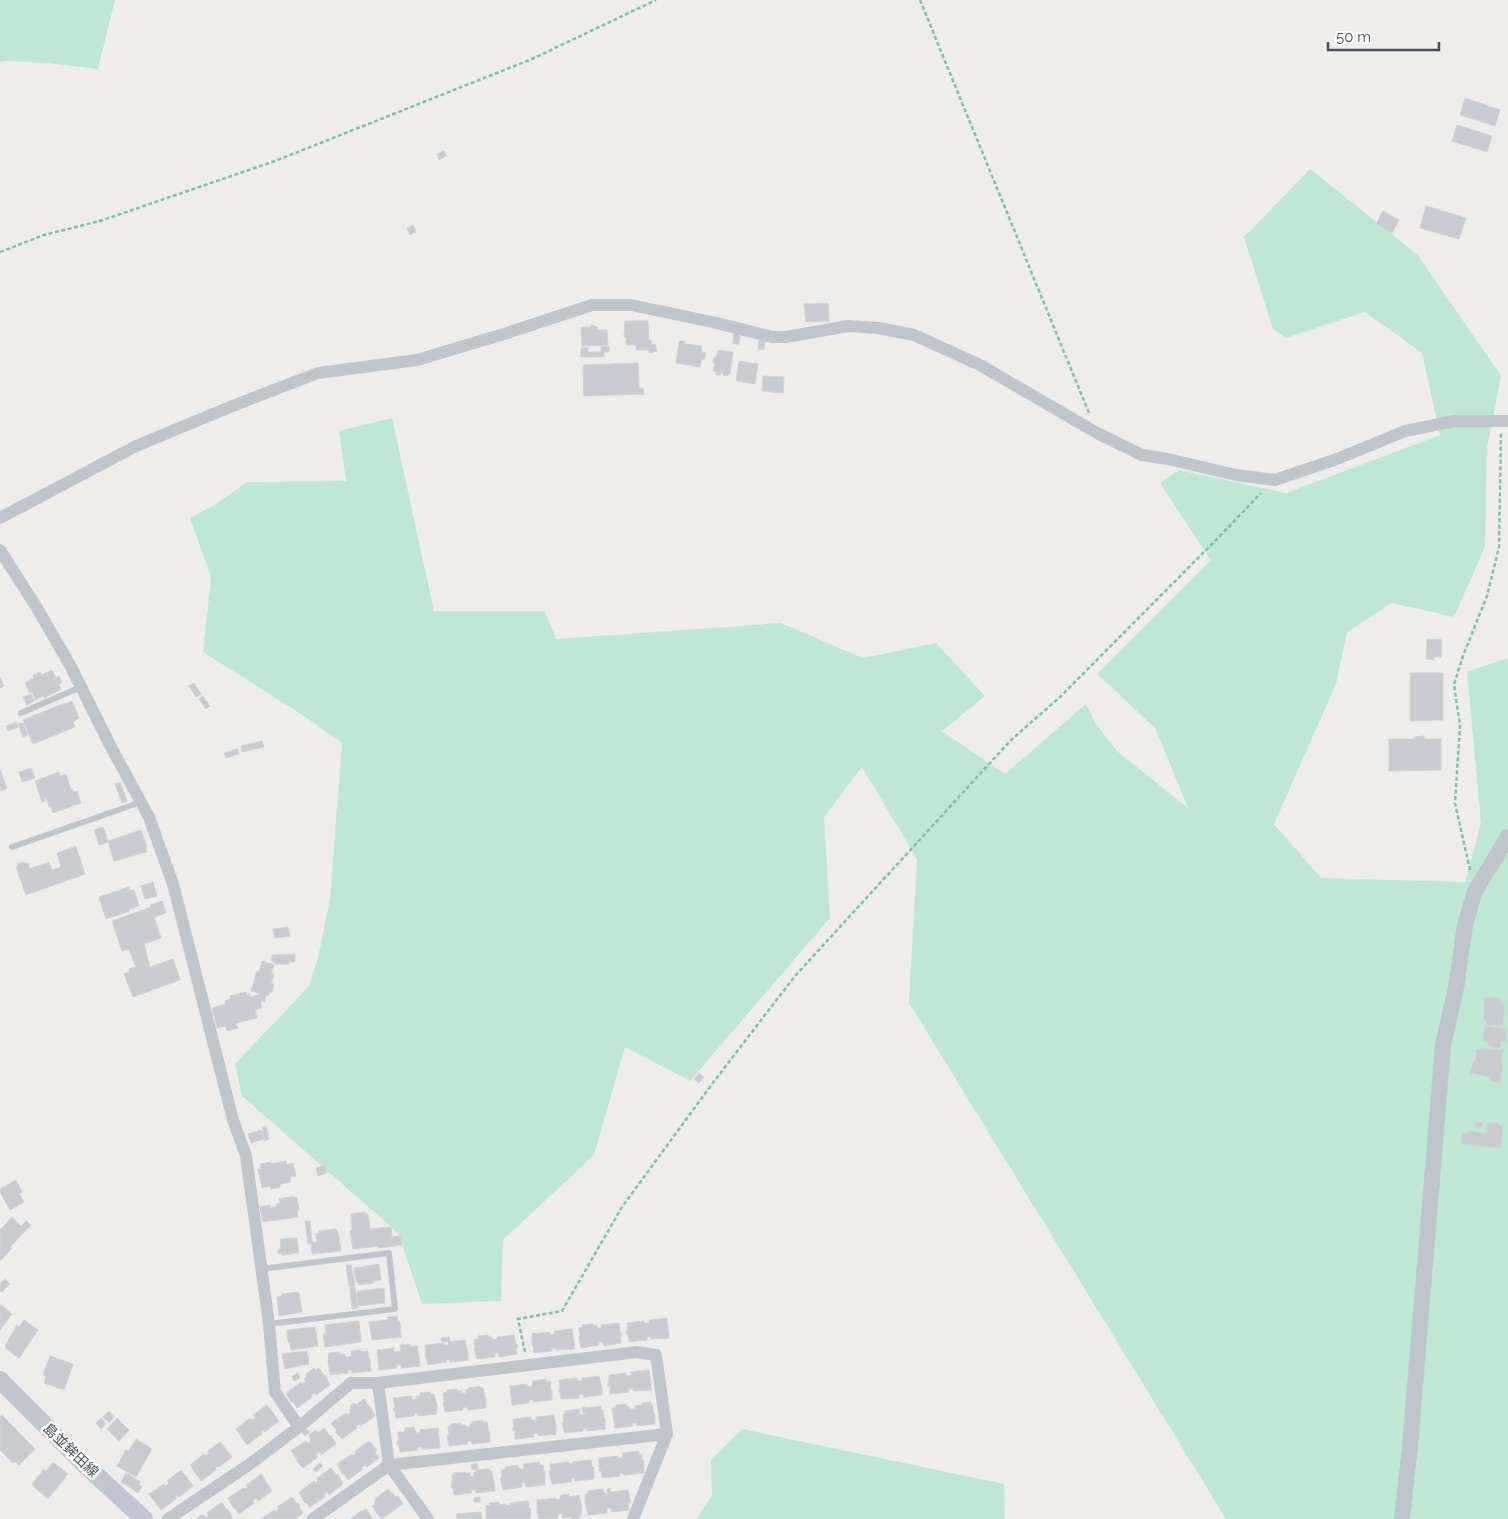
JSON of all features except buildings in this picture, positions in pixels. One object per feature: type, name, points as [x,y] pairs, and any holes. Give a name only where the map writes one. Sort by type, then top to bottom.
[{"type":"main road","name":"島並鉾田線","points":[[0,1380],[84,1464],[144,1519]]},
{"type":"street","points":[[0,518],[136,446],[318,373],[417,360],[592,305],[631,305],[717,323],[772,338],[786,338],[848,326],[879,328],[914,335],[980,364],[1097,433],[1142,455],[1236,475],[1275,480],[1337,459],[1405,431],[1455,421],[1505,421]]},
{"type":"street","points":[[0,550],[70,664],[149,817],[174,884],[233,1120],[246,1156],[269,1324],[275,1392],[298,1426]]},
{"type":"street","points":[[1402,1519],[1411,1437],[1444,1045],[1456,988],[1466,925],[1475,891],[1508,837]]},
{"type":"street","points":[[168,1519],[250,1464],[351,1383],[378,1382],[636,1352],[656,1355],[667,1434],[632,1519]]},
{"type":"street","points":[[378,1382],[389,1465],[428,1519]]},
{"type":"street","points":[[320,1517],[389,1465],[667,1434]]},
{"type":"lane","points":[[21,713],[81,687]]},
{"type":"lane","points":[[12,847],[141,802]]},
{"type":"lane","points":[[261,1269],[389,1254],[395,1309],[269,1324]]},
{"type":"path","points":[[0,252],[44,235],[100,221],[274,161],[532,60],[656,0]]},
{"type":"path","points":[[920,0],[1097,433]]},
{"type":"path","points":[[1475,891],[1455,803],[1460,726],[1454,684],[1487,596],[1499,547],[1505,421]]},
{"type":"path","points":[[527,1364],[518,1319],[562,1311],[622,1207],[794,976],[1011,740],[1060,697],[1219,537],[1254,499],[1275,480]]},
{"type":"green space","points":[[0,0],[115,0],[98,69],[47,63],[0,62]]},
{"type":"green space","points":[[1310,169],[1418,255],[1501,376],[1487,448],[1485,547],[1454,617],[1392,603],[1347,632],[1336,684],[1274,824],[1321,878],[1465,882],[1481,823],[1467,672],[1508,658],[1508,1519],[1226,1519],[909,1003],[917,859],[862,767],[824,817],[830,918],[690,1081],[625,1047],[594,1155],[503,1240],[501,1301],[422,1304],[398,1233],[242,1096],[235,1064],[309,986],[318,958],[330,899],[342,743],[304,716],[203,652],[211,577],[190,518],[216,504],[247,482],[346,481],[339,431],[392,418],[434,611],[545,611],[556,639],[781,623],[863,658],[936,643],[985,696],[942,731],[1005,774],[1086,704],[1096,724],[1117,751],[1188,808],[1155,728],[1097,674],[1211,560],[1160,483],[1179,470],[1286,493],[1440,435],[1422,353],[1365,312],[1286,338],[1273,329],[1244,237]]},
{"type":"green space","points":[[742,1429],[1004,1484],[1005,1519],[696,1519],[712,1495],[711,1460]]}]
